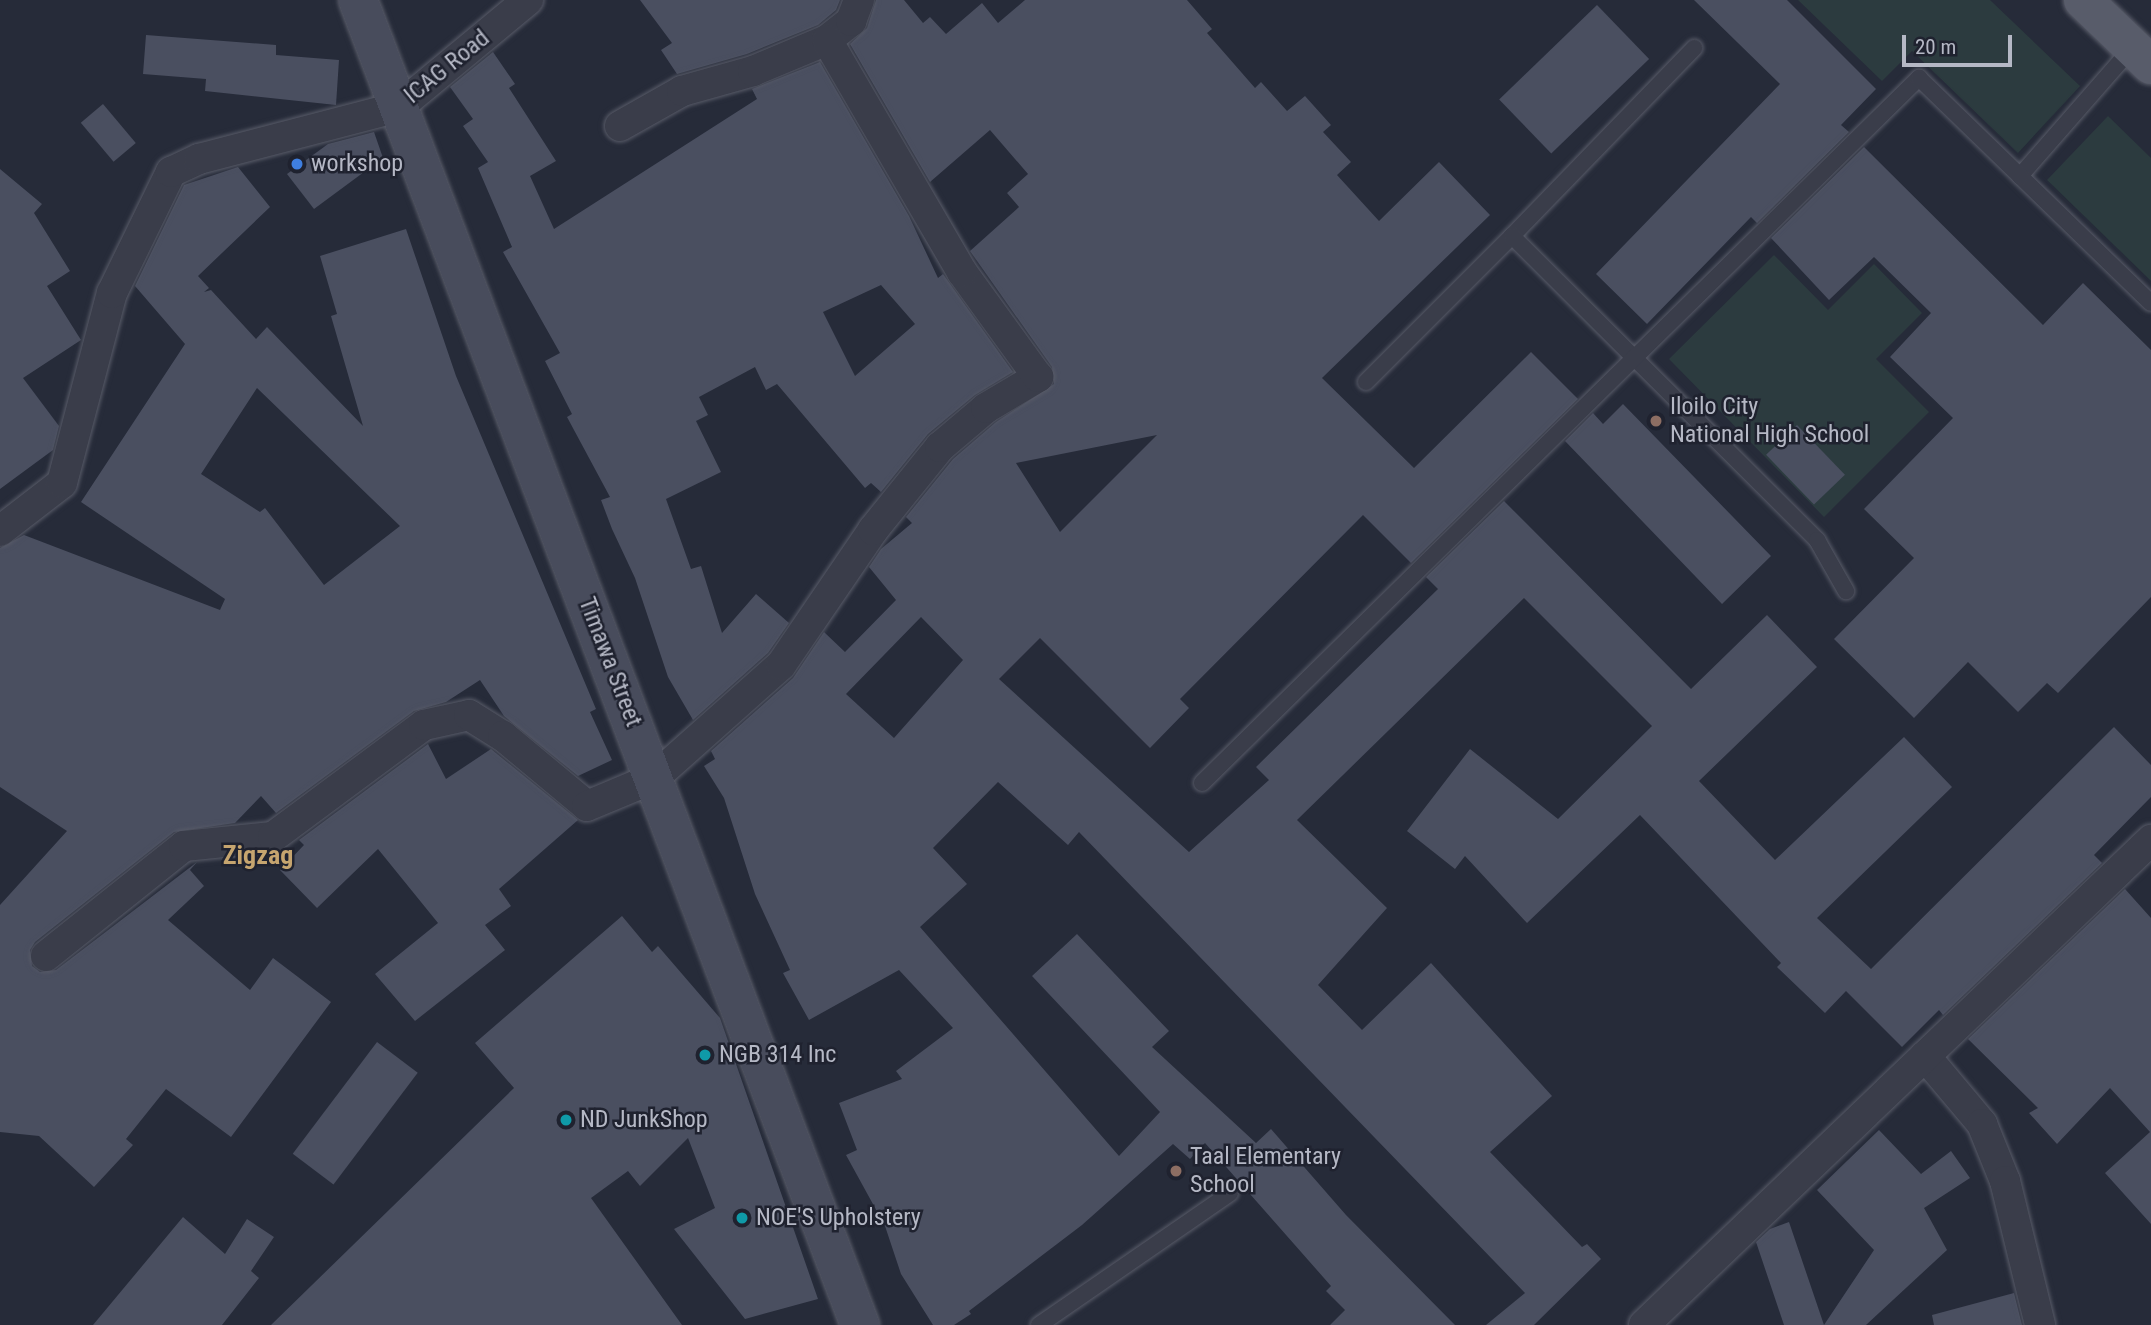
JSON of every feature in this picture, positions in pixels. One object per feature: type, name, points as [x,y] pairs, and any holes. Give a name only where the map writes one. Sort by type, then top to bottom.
[{"type":"main road","points":[[2082,0],[2141,56]]},
{"type":"street","name":"Timawa Street","points":[[358,0],[860,1325]]},
{"type":"street","name":"ICAG Road","points":[[399,107],[528,0]]},
{"type":"street","points":[[620,126],[682,91],[753,71],[827,40],[851,21],[859,0]]},
{"type":"street","points":[[46,956],[184,846],[273,837],[424,725],[469,715],[503,736],[587,806],[654,778],[781,665],[873,530],[940,447],[986,408],[1038,377],[962,272],[827,40]]},
{"type":"street","points":[[0,531],[62,483],[112,293],[170,172],[199,159],[399,107]]},
{"type":"street","points":[[1644,1325],[2151,841]]},
{"type":"street","points":[[1925,1056],[1982,1124],[2005,1181],[2040,1325]]},
{"type":"lane","points":[[1366,382],[1695,48]]},
{"type":"lane","points":[[2020,176],[2141,56]]},
{"type":"lane","points":[[1202,783],[1919,78],[2151,303]]},
{"type":"lane","points":[[1512,236],[1817,540],[1846,591]]},
{"type":"lane","points":[[1039,1325],[1230,1193]]},
{"type":"shaded area","points":[[1798,0],[1990,0],[2080,86],[2018,153],[1912,51],[1882,81]]},
{"type":"shaded area","points":[[2108,116],[2151,158],[2151,281],[2047,180]]},
{"type":"shaded area","points":[[1774,255],[1828,310],[1874,264],[1922,313],[1876,359],[1929,412],[1824,517],[1669,359]]},
{"type":"building","points":[[640,0],[840,0],[836,10],[818,25],[747,54],[677,74],[661,50],[672,43]]},
{"type":"building","points":[[876,0],[904,0],[923,23],[930,17],[946,34],[982,3],[998,23],[1025,0],[1187,0],[1212,29],[1207,33],[1255,88],[1261,82],[1287,111],[1305,96],[1331,125],[1323,132],[1351,162],[1337,175],[1379,221],[1439,162],[1490,215],[1322,378],[1414,468],[1531,352],[1578,399],[1411,563],[1363,515],[1180,699],[1189,708],[1150,748],[1040,638],[999,679],[1189,852],[1269,780],[1256,767],[1438,589],[1426,577],[1504,501],[1691,689],[1767,615],[1817,667],[1699,781],[1775,860],[1904,737],[1952,787],[1817,918],[1871,969],[2114,727],[2151,765],[2151,797],[2094,855],[2102,863],[1943,1015],[1939,1010],[1902,1047],[1846,991],[1825,1013],[1777,967],[1781,963],[1640,815],[1527,923],[1465,856],[1455,869],[1407,831],[1470,749],[1558,819],[1652,726],[1524,598],[1297,820],[1387,908],[1318,985],[1362,1030],[1431,963],[1552,1096],[1490,1152],[1582,1247],[1587,1244],[1601,1259],[1534,1325],[1486,1325],[1525,1293],[1079,832],[1068,845],[998,782],[933,848],[967,884],[920,927],[1119,1156],[1160,1112],[1032,976],[1077,934],[1169,1031],[1152,1047],[1256,1143],[1271,1129],[1346,1215],[1455,1325],[1330,1325],[1345,1310],[1326,1291],[1331,1286],[1205,1143],[1190,1159],[1173,1144],[1082,1225],[969,1311],[971,1314],[954,1325],[933,1325],[901,1274],[885,1226],[846,1155],[857,1150],[839,1103],[902,1079],[896,1071],[953,1028],[899,970],[809,1020],[783,973],[790,970],[755,894],[724,798],[704,766],[715,759],[711,751],[793,678],[824,632],[845,652],[896,600],[869,567],[881,549],[912,523],[906,517],[953,459],[996,422],[1054,384],[1052,367],[970,251],[1019,207],[1007,193],[1028,174],[990,130],[930,182],[850,44],[867,28]],"holes":[[[1157,435],[1060,532],[1016,463]],[[921,617],[963,660],[894,738],[846,694]]]},
{"type":"building","points":[[1694,0],[1787,0],[1876,89],[1841,125],[1849,132],[1757,223],[1751,217],[1647,324],[1596,274],[1780,84]]},
{"type":"building","points":[[1597,5],[1649,59],[1551,153],[1499,99]]},
{"type":"building","points":[[146,35],[276,45],[276,55],[339,60],[336,105],[205,91],[206,79],[143,74]]},
{"type":"building","points":[[493,52],[515,84],[509,88],[556,161],[530,176],[554,229],[757,99],[752,89],[820,62],[909,216],[938,278],[943,274],[1013,372],[975,395],[928,434],[881,492],[871,483],[865,488],[777,384],[766,390],[755,367],[699,397],[708,415],[696,421],[721,472],[666,499],[691,569],[701,566],[722,633],[756,594],[789,623],[768,653],[693,720],[668,677],[635,578],[601,500],[610,497],[567,417],[572,414],[545,361],[560,353],[503,252],[512,247],[478,168],[488,162],[463,126],[473,119],[450,87]],"holes":[[[881,285],[915,324],[855,376],[823,312]]]},
{"type":"building","points":[[103,104],[136,143],[114,162],[81,123]]},
{"type":"building","points":[[374,132],[383,158],[314,209],[287,174],[328,144]]},
{"type":"building","points":[[1864,147],[2043,325],[2083,283],[2151,350],[2151,597],[2058,693],[2047,683],[2018,712],[1968,662],[1914,718],[1834,639],[1914,558],[1864,509],[1953,418],[1890,357],[1931,313],[1874,257],[1829,300],[1771,238]]},
{"type":"building","points":[[238,167],[270,207],[198,276],[209,288],[204,292],[211,290],[256,339],[267,327],[363,426],[331,316],[337,314],[320,256],[406,229],[456,376],[596,709],[590,712],[612,760],[578,776],[504,716],[480,680],[446,702],[414,711],[276,813],[261,796],[235,823],[174,832],[35,942],[30,950],[32,966],[40,972],[56,970],[197,862],[190,870],[204,886],[168,920],[250,990],[273,958],[331,1002],[231,1137],[166,1089],[126,1139],[133,1145],[94,1187],[39,1136],[0,1132],[0,905],[67,831],[0,787],[0,548],[24,535],[220,610],[225,599],[81,502],[185,344],[135,286],[184,185]],"holes":[[[257,388],[400,526],[324,585],[265,508],[260,512],[201,474]]]},
{"type":"building","points":[[0,169],[42,204],[34,213],[70,271],[47,286],[81,340],[23,378],[59,426],[53,450],[0,489]]},
{"type":"building","points":[[1623,404],[1771,556],[1722,604],[1565,441],[1593,413],[1603,424]]},
{"type":"building","points":[[1797,425],[1845,475],[1814,505],[1766,455]]},
{"type":"building","points":[[428,744],[446,779],[491,749],[578,820],[499,889],[511,906],[485,925],[505,950],[415,1021],[375,974],[438,923],[378,849],[317,908],[280,870],[304,845],[299,840]]},
{"type":"building","points":[[2125,889],[2151,918],[2151,1224],[2105,1173],[2150,1132],[2110,1088],[2057,1144],[2029,1113],[2038,1108],[1968,1039]]},
{"type":"building","points":[[622,916],[652,952],[658,946],[720,1018],[818,1299],[745,1319],[674,1229],[715,1208],[688,1138],[640,1186],[628,1171],[591,1198],[682,1325],[271,1325],[514,1088],[475,1043]]},
{"type":"building","points":[[377,1042],[418,1073],[333,1185],[293,1154]]},
{"type":"building","points":[[1879,1130],[1921,1174],[1951,1151],[1970,1178],[1924,1208],[1947,1250],[1866,1325],[1824,1325],[1874,1250],[1817,1190]]},
{"type":"building","points":[[183,1217],[225,1254],[247,1219],[274,1237],[251,1271],[259,1278],[222,1325],[93,1325]]},
{"type":"building","points":[[1789,1222],[1824,1325],[1784,1325],[1756,1242],[1770,1229]]},
{"type":"building","points":[[2014,1293],[2022,1325],[1934,1325],[1932,1315]]},
{"type":"place","name":"workshop","points":[[297,164]]},
{"type":"place","name":"Iloilo City National High School","points":[[1656,421]]},
{"type":"place","name":"NGB 314 Inc","points":[[705,1055]]},
{"type":"place","name":"ND JunkShop","points":[[566,1120]]},
{"type":"place","name":"Taal Elementary School","points":[[1176,1171]]},
{"type":"place","name":"NOE'S Upholstery","points":[[742,1218]]},
{"type":"district","name":"Zigzag","points":[[258,856]]}]
